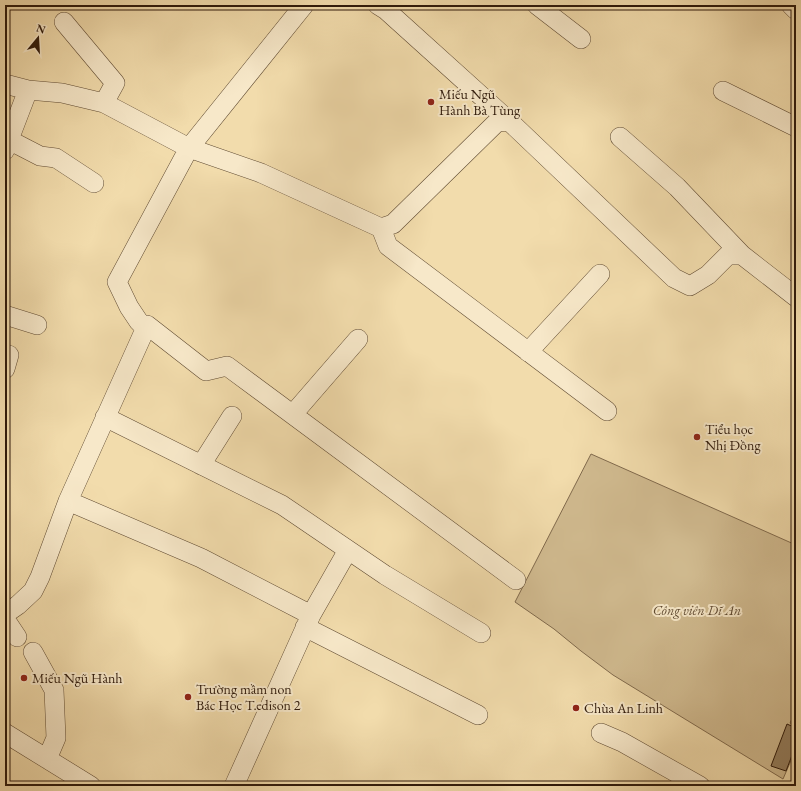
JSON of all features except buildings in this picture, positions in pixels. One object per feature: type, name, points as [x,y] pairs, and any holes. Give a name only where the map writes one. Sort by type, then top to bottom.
[{"type":"street","points":[[139,322],[129,307],[117,282],[189,148],[304,5]]},
{"type":"street","points":[[378,5],[386,10],[509,121],[674,278],[690,286],[708,275],[728,255],[742,255]]},
{"type":"street","points":[[537,5],[581,39]]},
{"type":"street","points":[[791,5],[796,10]]},
{"type":"street","points":[[64,22],[115,83],[104,103]]},
{"type":"street","points":[[5,84],[28,90],[62,93],[104,103],[189,148],[261,173],[380,228],[388,246],[607,411]]},
{"type":"street","points":[[28,90],[7,145],[40,156],[56,158],[94,183]]},
{"type":"street","points":[[723,91],[796,127]]},
{"type":"street","points":[[380,228],[393,224],[497,122],[509,121]]},
{"type":"street","points":[[620,137],[677,187],[742,255],[796,297]]},
{"type":"street","points":[[528,352],[600,274]]},
{"type":"street","points":[[5,315],[37,325]]},
{"type":"street","points":[[5,614],[18,605],[33,591],[40,577],[68,501],[147,325],[206,371],[227,366],[516,580]]},
{"type":"street","points":[[293,414],[358,339]]},
{"type":"street","points":[[201,465],[232,416]]},
{"type":"street","points":[[105,417],[282,505],[385,575],[481,633]]},
{"type":"street","points":[[68,501],[201,558],[308,621],[478,715]]},
{"type":"street","points":[[234,786],[308,621],[348,550]]},
{"type":"street","points":[[5,619],[17,637]]},
{"type":"street","points":[[33,652],[54,690],[56,738],[47,759]]},
{"type":"street","points":[[5,733],[91,786]]},
{"type":"street","points":[[601,733],[622,742],[700,786]]},
{"type":"green space","name":"Công viên Dĩ An","points":[[591,454],[796,545],[796,710],[790,723],[796,726],[796,749],[783,779],[613,675],[554,629],[515,602]]},
{"type":"place","name":"Miếu Ngũ Hành Bà Tùng","points":[[431,102]]},
{"type":"place","name":"Tiểu học Nhị Đồng","points":[[697,437]]},
{"type":"place","name":"Miếu Ngũ Hành","points":[[24,678]]},
{"type":"place","name":"Trường mầm non Bác Học T.edison 2","points":[[188,697]]},
{"type":"place","name":"Chùa An Linh","points":[[576,708]]}]
